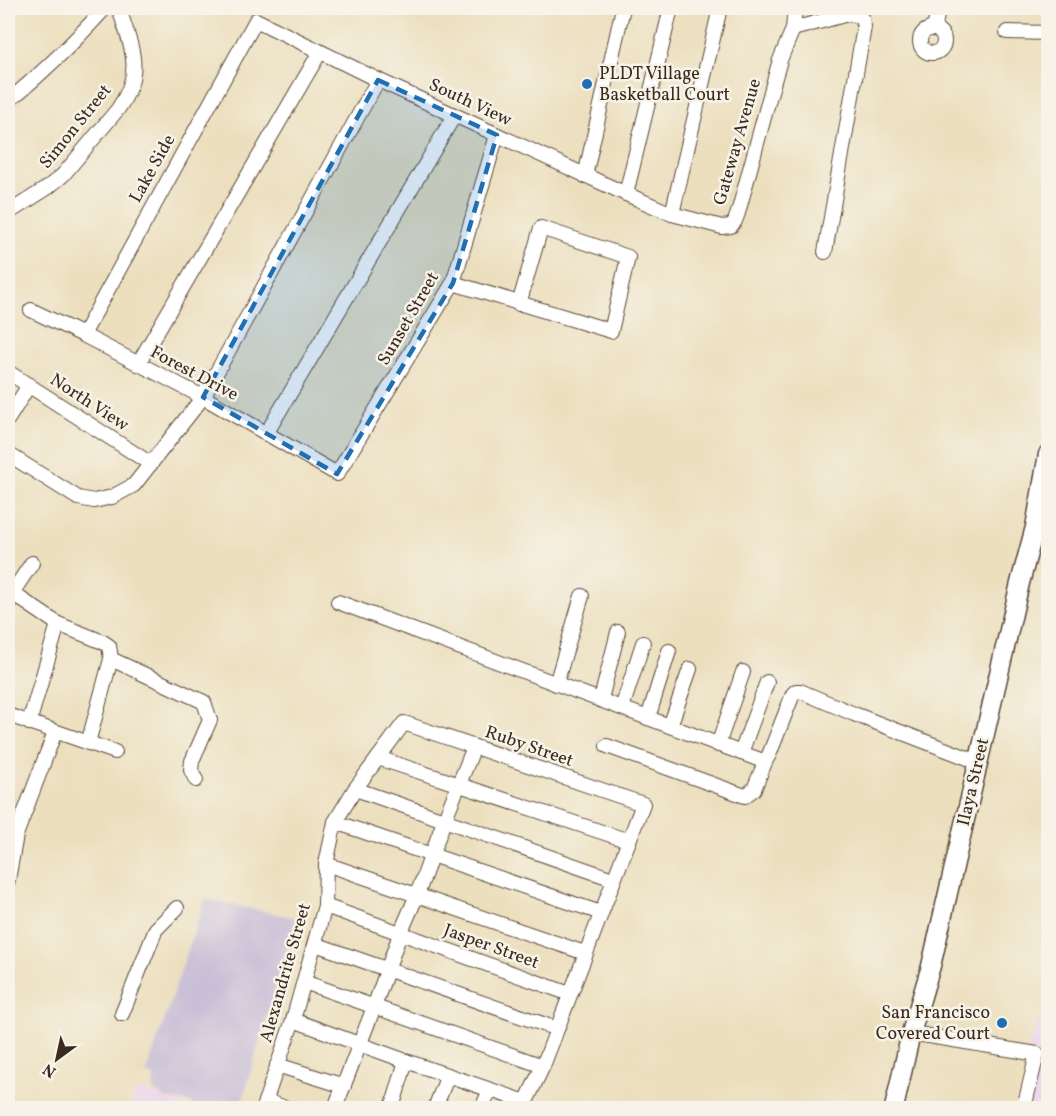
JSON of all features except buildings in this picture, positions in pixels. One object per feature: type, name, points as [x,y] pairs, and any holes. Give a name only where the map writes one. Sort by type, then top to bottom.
[{"type":"street","points":[[8,101],[47,68],[105,8]]},
{"type":"street","name":"Simon Street","points":[[8,213],[47,189],[63,175],[124,100],[135,67],[119,8]]},
{"type":"street","points":[[585,176],[623,8]]},
{"type":"street","points":[[626,194],[671,8]]},
{"type":"street","points":[[672,214],[720,8]]},
{"type":"street","name":"Gateway Avenue","points":[[672,214],[722,227],[730,226],[735,221],[771,88],[793,29],[795,8]]},
{"type":"street","points":[[934,28],[939,8]]},
{"type":"street","points":[[793,29],[848,14],[862,19],[864,27],[825,252]]},
{"type":"street","name":"South View","points":[[256,20],[454,116],[672,214]]},
{"type":"street","name":"Lake Side","points":[[83,335],[256,20]]},
{"type":"street","points":[[1008,32],[1048,33]]},
{"type":"street","points":[[138,364],[320,52]]},
{"type":"street","points":[[8,454],[78,498],[94,501],[112,497],[134,485],[202,398],[378,80]]},
{"type":"street","points":[[266,434],[454,116]]},
{"type":"street","name":"Sunset Street","points":[[337,474],[453,284],[497,135]]},
{"type":"street","points":[[453,284],[611,331],[628,257],[541,228],[519,303]]},
{"type":"street","name":"Forest Drive","points":[[31,310],[202,398],[337,474]]},
{"type":"street","name":"North View","points":[[8,372],[151,464]]},
{"type":"street","points":[[8,419],[29,385]]},
{"type":"street","name":"Ilaya Street","points":[[894,1108],[911,1034],[931,966],[1035,527],[1048,454]]},
{"type":"street","points":[[32,563],[10,597],[58,624],[109,646],[111,659],[88,743]]},
{"type":"street","points":[[556,684],[582,596]]},
{"type":"street","points":[[338,602],[601,699],[718,745],[763,761],[766,760]]},
{"type":"street","points":[[29,723],[58,624]]},
{"type":"street","points":[[601,699],[618,632]]},
{"type":"street","points":[[622,708],[643,643]]},
{"type":"street","points":[[648,718],[669,651]]},
{"type":"street","points":[[111,659],[204,702],[210,720],[192,761],[191,770],[196,780]]},
{"type":"street","points":[[670,726],[690,669]]},
{"type":"street","points":[[718,745],[743,672]]},
{"type":"street","points":[[741,753],[767,682]]},
{"type":"street","points":[[607,746],[745,796],[754,789],[793,694],[800,691],[978,762]]},
{"type":"street","points":[[8,715],[115,752]]},
{"type":"street","name":"Ruby Street","points":[[404,723],[643,804],[629,841]]},
{"type":"street","name":"Alexandrite Street","points":[[264,1105],[293,1020],[325,906],[326,864],[335,822],[355,789],[404,723]]},
{"type":"street","points":[[8,880],[16,835],[55,732]]},
{"type":"street","points":[[335,1108],[400,934],[433,856],[444,821],[474,747]]},
{"type":"street","points":[[293,1020],[490,1090],[525,1105],[543,1066],[629,841],[378,758]]},
{"type":"street","points":[[355,789],[613,879]]},
{"type":"street","points":[[335,822],[601,913]]},
{"type":"street","points":[[326,864],[585,953]]},
{"type":"street","name":"Jasper Street","points":[[325,906],[570,994]]},
{"type":"street","points":[[122,1014],[156,929],[177,908]]},
{"type":"street","points":[[315,944],[557,1029]]},
{"type":"street","points":[[304,982],[543,1066]]},
{"type":"street","points":[[911,1034],[1037,1054],[1024,1108]]},
{"type":"street","points":[[392,1108],[406,1061]]},
{"type":"street","points":[[278,1065],[344,1086]]},
{"type":"street","points":[[435,1108],[448,1075]]},
{"type":"street","points":[[482,1108],[490,1090]]},
{"type":"street","points":[[264,1105],[286,1108]]},
{"type":"highlighted area","points":[[378,80],[497,135],[453,283],[337,474],[203,397]]},
{"type":"shaded area","points":[[205,899],[296,918],[240,1108],[192,1108],[193,1104],[165,1098],[153,1091],[154,1077],[146,1074]]},
{"type":"shaded area","points":[[1041,1016],[1048,1019],[1048,1108],[1026,1108],[1040,1053],[1028,1049]]},
{"type":"shaded area","points":[[136,1089],[182,1104],[181,1108],[131,1108]]},
{"type":"place","name":"PLDT Village Basketball Court","points":[[587,84]]},
{"type":"place","name":"San Francisco Covered Court","points":[[1002,1023]]}]
